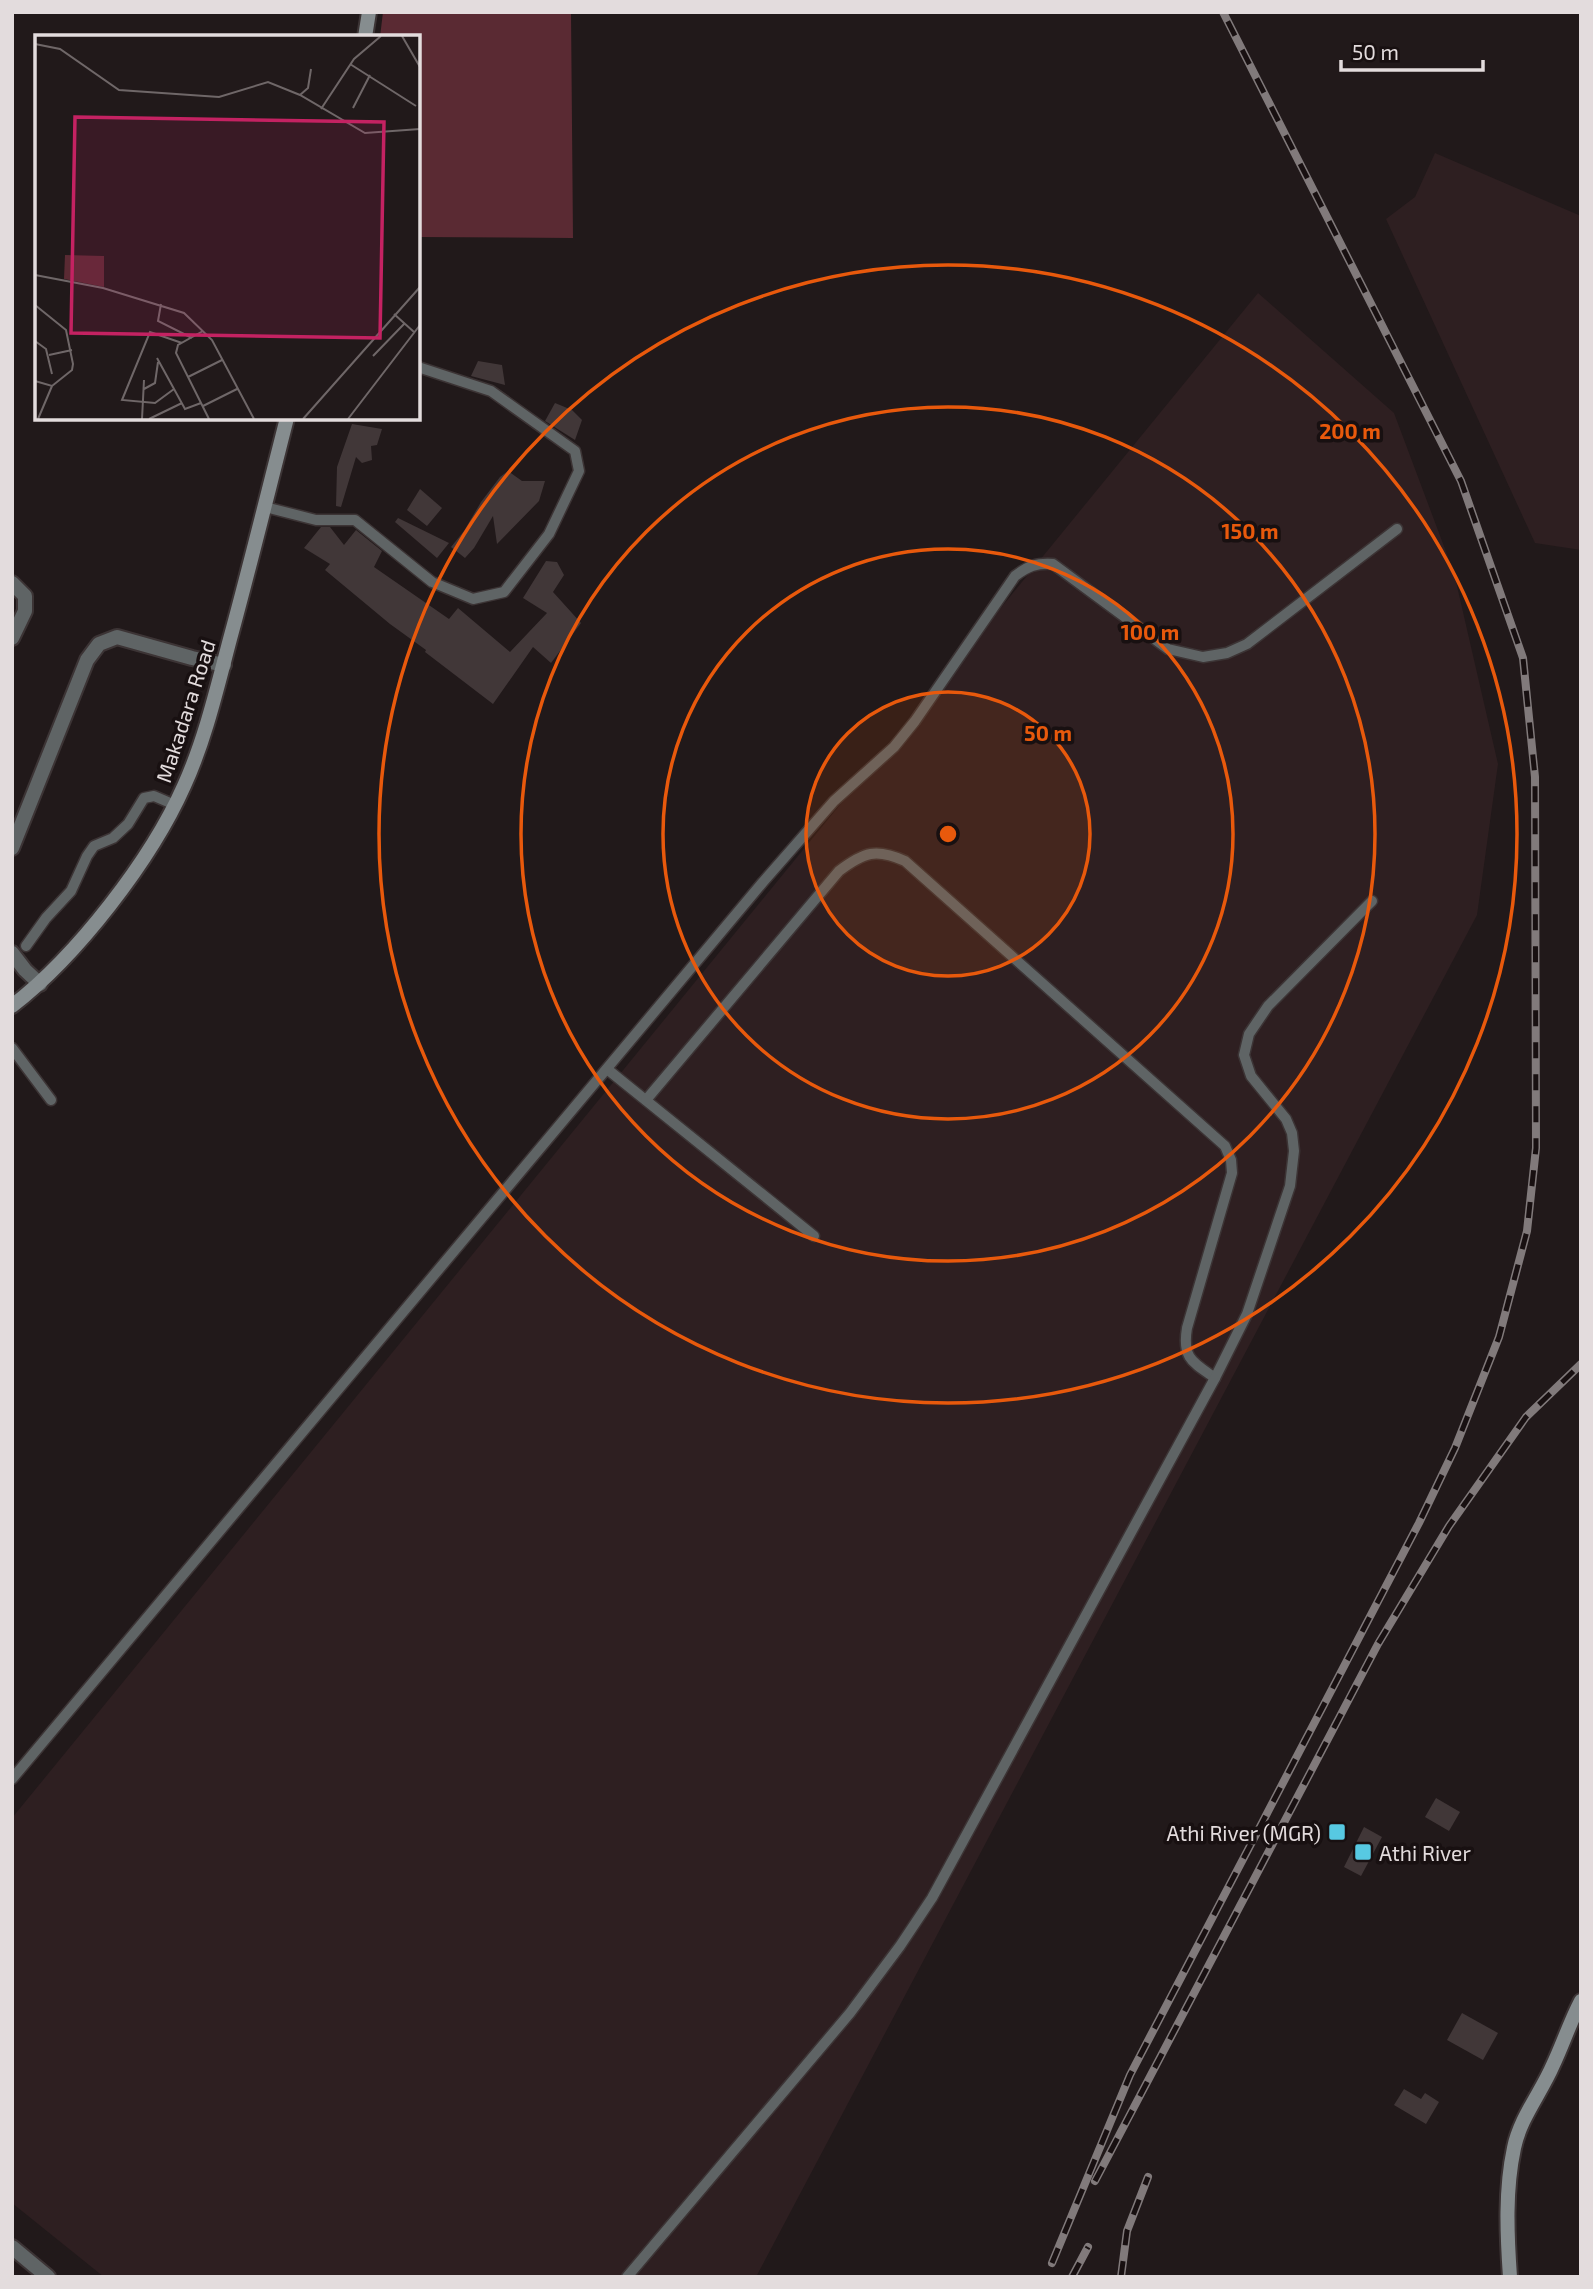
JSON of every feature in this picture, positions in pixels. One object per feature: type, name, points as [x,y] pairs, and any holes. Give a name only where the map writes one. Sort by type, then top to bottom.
[{"type":"main road","points":[[365,35],[369,12]]},
{"type":"main road","name":"Makadara Road","points":[[12,1006],[40,984],[100,917],[158,835],[175,805],[196,755],[224,664],[287,420]]},
{"type":"main road","points":[[1510,2277],[1508,2199],[1514,2146],[1581,2001]]},
{"type":"street","points":[[12,583],[24,596],[25,611],[12,638]]},
{"type":"street","points":[[12,848],[87,660],[99,644],[111,638],[125,638],[192,659],[224,664]]},
{"type":"street","points":[[12,953],[40,984]]},
{"type":"street","points":[[12,2247],[48,2277]]},
{"type":"lane","points":[[265,507],[316,520],[355,520],[432,582],[473,599],[504,592],[549,534],[568,498],[579,471],[575,451],[491,391],[420,368]]},
{"type":"lane","points":[[12,1779],[810,828],[894,747],[915,721],[1015,576],[1038,563],[1053,564],[1168,649],[1203,657],[1227,653],[1247,644],[1397,529]]},
{"type":"lane","points":[[26,946],[46,918],[71,891],[94,846],[113,838],[128,824],[144,798],[154,796],[175,805]]},
{"type":"lane","points":[[646,1100],[839,871],[857,858],[874,852],[890,854],[905,861],[1225,1146],[1231,1160],[1232,1173],[1184,1345],[1189,1359],[1215,1378]]},
{"type":"lane","points":[[627,2277],[850,2013],[932,1898],[1215,1378],[1247,1314],[1290,1186],[1294,1151],[1292,1133],[1286,1119],[1251,1076],[1244,1055],[1249,1034],[1268,1006],[1372,901]]},
{"type":"lane","points":[[12,1048],[51,1100]]},
{"type":"lane","points":[[607,1069],[814,1236]]},
{"type":"shaded area","points":[[383,12],[571,12],[573,238],[420,237],[420,35],[380,35]]},
{"type":"shaded area","points":[[1435,153],[1581,216],[1581,550],[1535,543],[1386,219],[1415,197]]},
{"type":"shaded area","points":[[1258,293],[1394,413],[1454,573],[1498,764],[1477,915],[756,2277],[104,2277],[12,2203],[12,1818]]},
{"type":"building","points":[[478,361],[502,365],[505,385],[471,376]]},
{"type":"building","points":[[555,403],[572,410],[582,420],[575,440],[545,421]]},
{"type":"building","points":[[352,424],[382,429],[377,445],[371,446],[372,460],[362,463],[356,457],[341,507],[336,506],[337,467]]},
{"type":"building","points":[[508,471],[522,481],[545,481],[539,501],[497,544],[493,516],[465,558],[451,547],[481,502]]},
{"type":"building","points":[[420,489],[442,508],[427,526],[407,510]]},
{"type":"building","points":[[398,518],[449,543],[437,558],[395,522]]},
{"type":"building","points":[[321,527],[330,527],[344,545],[356,530],[382,551],[374,567],[449,619],[458,608],[510,652],[547,613],[523,598],[546,561],[557,562],[564,575],[553,592],[581,623],[551,663],[533,647],[493,704],[325,570],[330,564],[304,548]]},
{"type":"building","points":[[1436,1798],[1460,1812],[1449,1831],[1425,1817]]},
{"type":"building","name":"Athi River","points":[[1364,1827],[1382,1837],[1361,1876],[1344,1867]]},
{"type":"building","points":[[1462,2013],[1498,2033],[1483,2060],[1447,2040]]},
{"type":"building","points":[[1404,2089],[1421,2099],[1425,2093],[1439,2102],[1426,2124],[1394,2105]]},
{"type":"railway","points":[[1052,2263],[1130,2075],[1419,1523],[1455,1448],[1499,1337],[1527,1231],[1536,1148],[1535,777],[1523,658],[1461,481],[1223,12]]},
{"type":"railway","points":[[1095,2181],[1378,1644],[1449,1526],[1526,1417],[1581,1364]]},
{"type":"railway","points":[[1121,2277],[1127,2231],[1148,2177]]},
{"type":"railway","points":[[1072,2277],[1088,2247]]},
{"type":"place","name":"Athi River (MGR)","points":[[1337,1832]]},
{"type":"place","name":"Athi River","points":[[1363,1852]]}]
